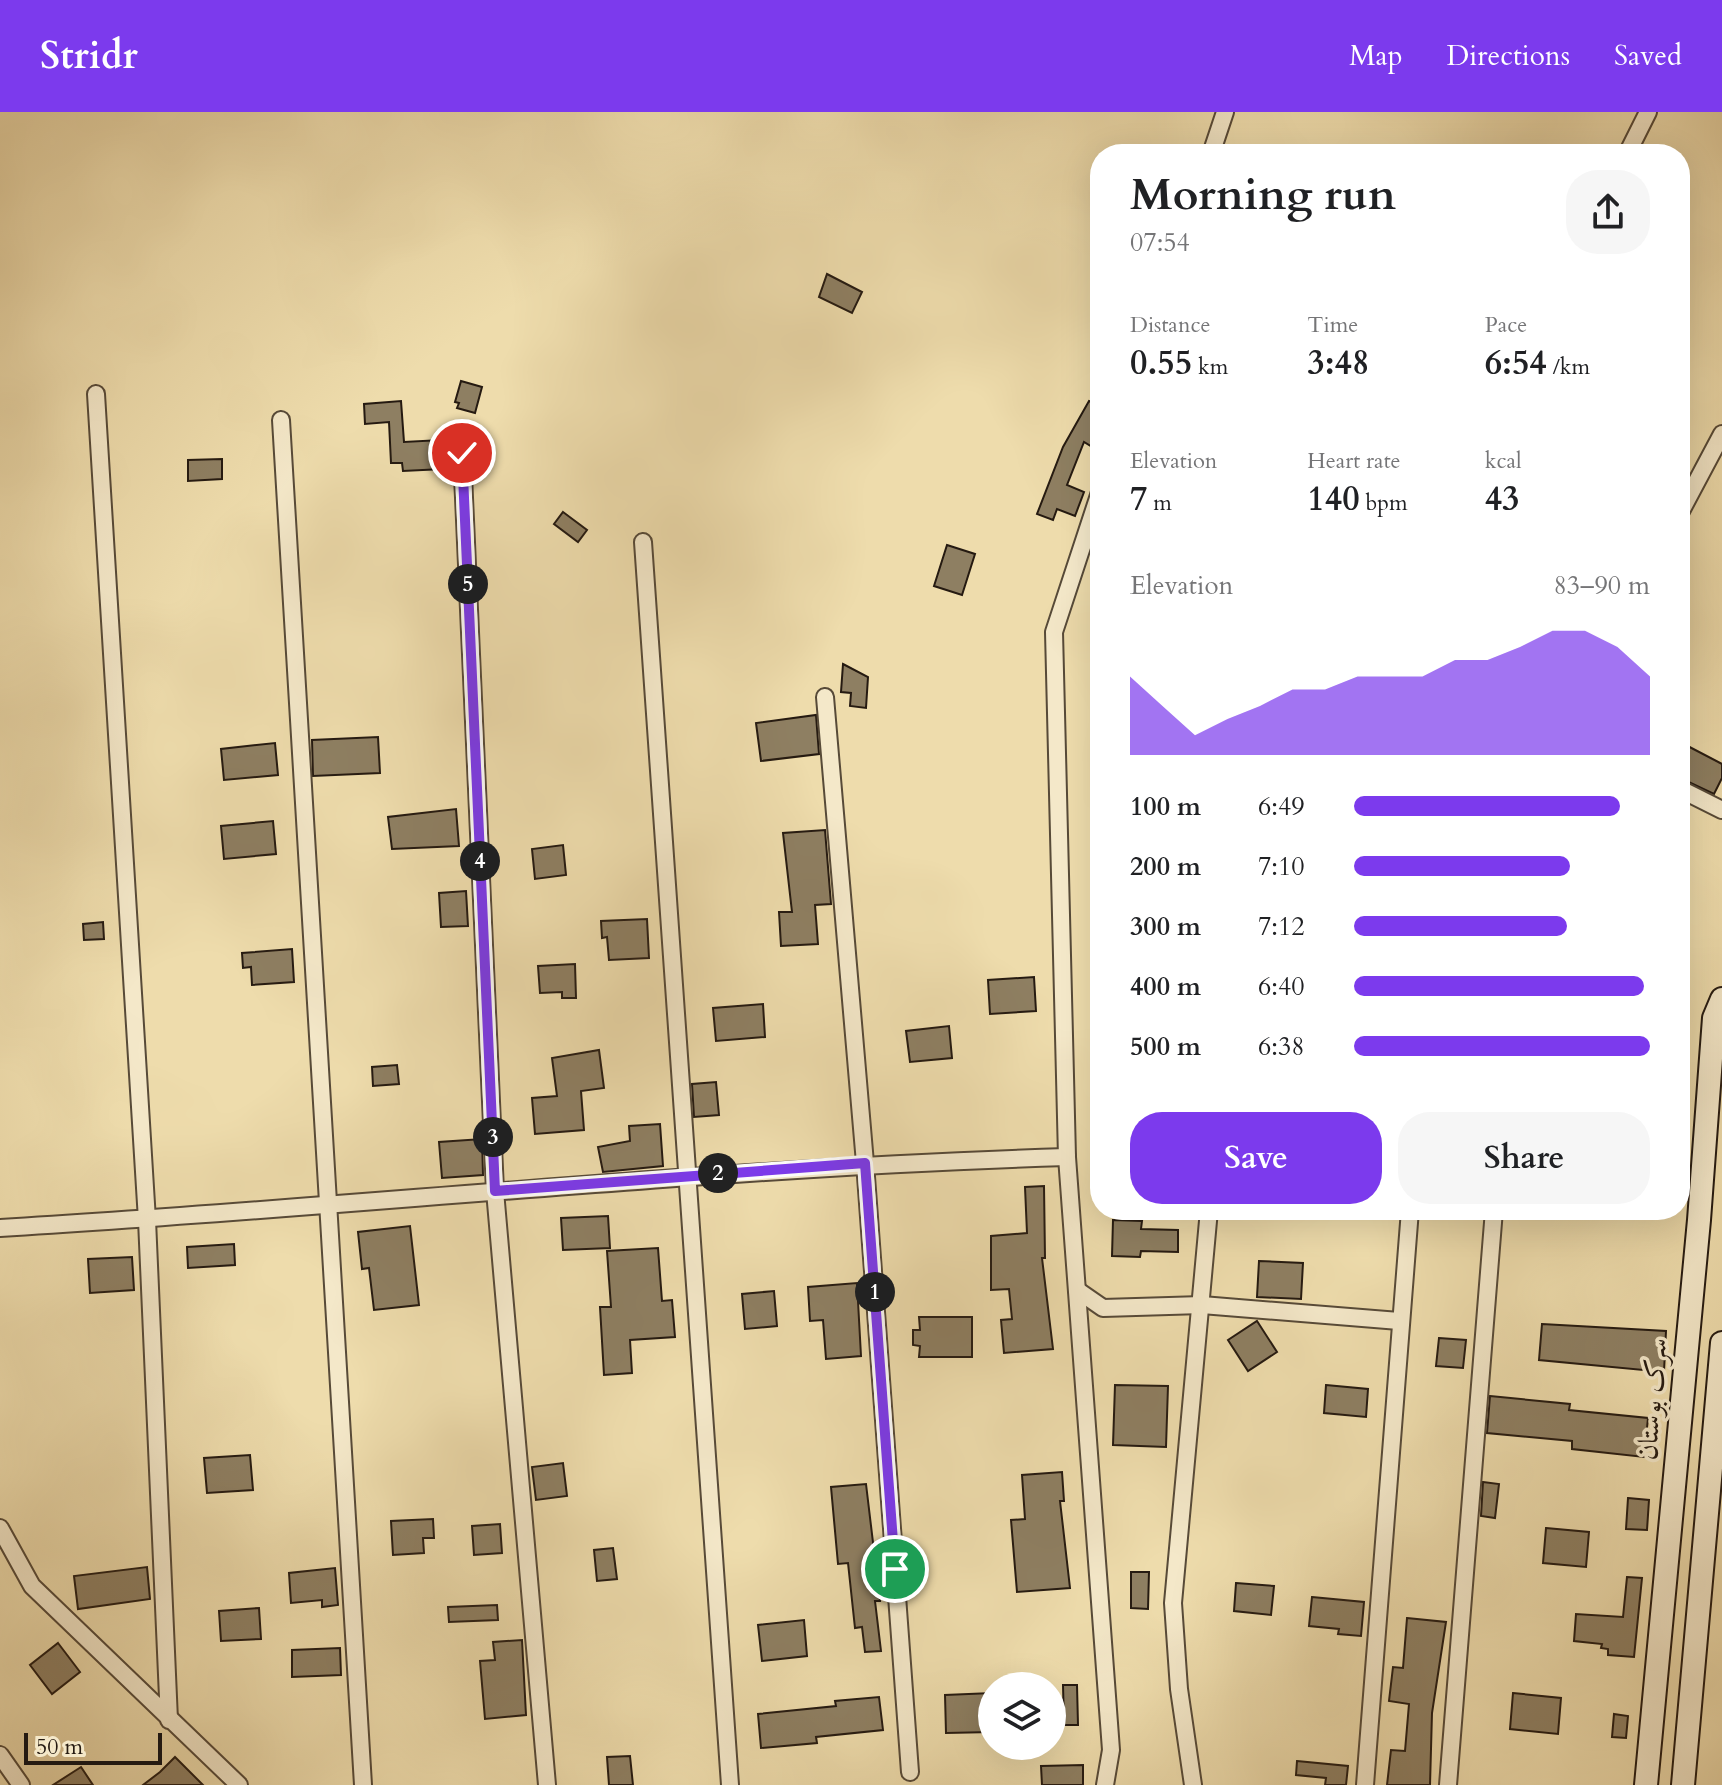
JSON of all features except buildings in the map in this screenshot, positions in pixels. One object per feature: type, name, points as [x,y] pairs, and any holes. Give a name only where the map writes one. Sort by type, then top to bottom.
[{"type":"street","points":[[1214,144],[1225,112]]},
{"type":"street","points":[[1632,144],[1648,112]]},
{"type":"street","points":[[96,394],[147,1220],[169,1720]]},
{"type":"street","points":[[281,420],[363,1785]]},
{"type":"street","points":[[1690,494],[1722,434]]},
{"type":"street","points":[[462,453],[495,1191],[547,1785]]},
{"type":"street","points":[[1090,522],[1054,632],[1067,1157],[1111,1750],[1105,1785]]},
{"type":"street","points":[[643,542],[730,1785]]},
{"type":"street","points":[[825,697],[865,1163],[910,1772]]},
{"type":"street","points":[[1690,794],[1722,810]]},
{"type":"street","name":"سرک بوستان","points":[[1646,1785],[1719,1013]]},
{"type":"street","points":[[0,1228],[147,1220],[327,1203],[865,1163],[1067,1157]]},
{"type":"street","points":[[1193,1785],[1179,1689],[1173,1603],[1208,1220]]},
{"type":"street","points":[[1365,1785],[1409,1220]]},
{"type":"street","points":[[1448,1785],[1493,1220]]},
{"type":"street","points":[[1077,1290],[1103,1308],[1202,1305],[1399,1321]]},
{"type":"street","points":[[1683,1785],[1722,1343]]},
{"type":"street","points":[[0,1528],[32,1586],[233,1783]]},
{"type":"street","points":[[0,1755],[21,1785]]},
{"type":"route","points":[[462,453],[495,1191],[865,1163],[895,1569]]}]
